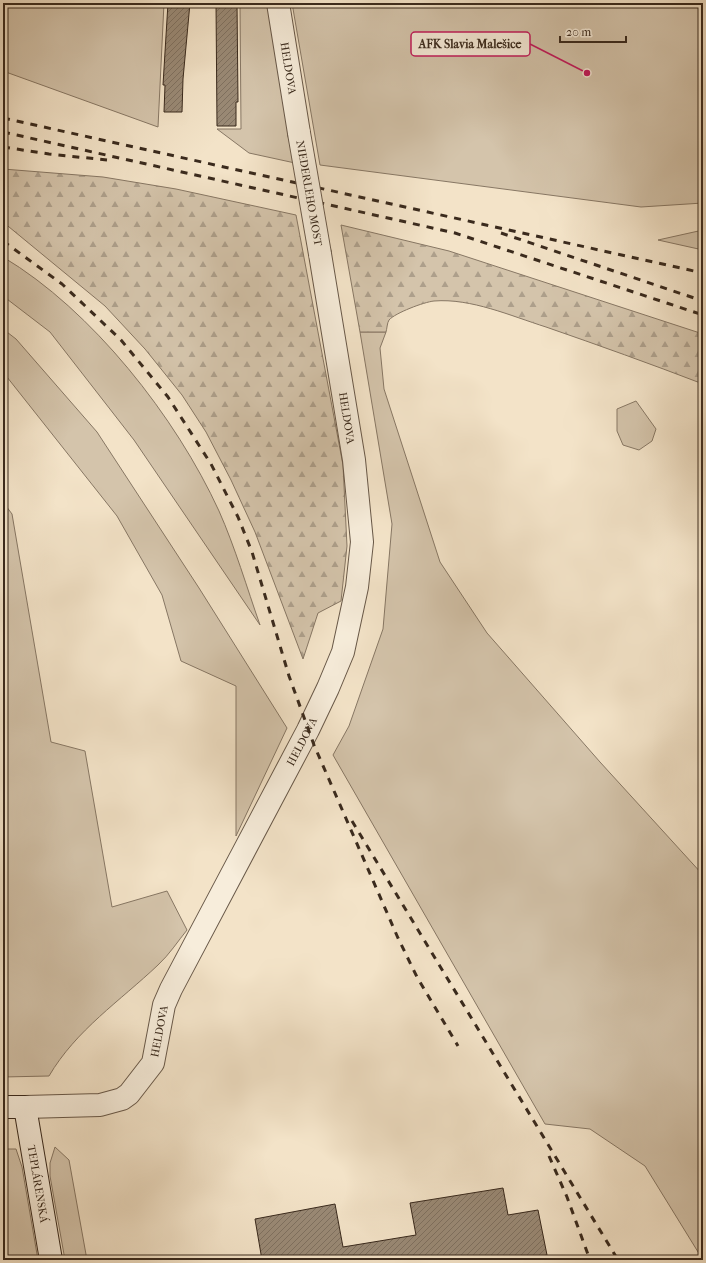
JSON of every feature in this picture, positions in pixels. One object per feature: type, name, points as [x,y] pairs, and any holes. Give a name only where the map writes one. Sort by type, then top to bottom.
[{"type":"street","name":"HELDOVA","points":[[278,3],[299,133]]},
{"type":"street","name":"NIEDERLEHO MOST","points":[[299,133],[320,254]]},
{"type":"street","name":"HELDOVA","points":[[3,1107],[100,1105],[112,1102],[129,1094],[150,1068],[154,1057],[164,1005],[171,989],[308,730],[344,652],[357,587],[362,542],[354,460],[320,254]]},
{"type":"street","name":"TEPLÁRENSKÁ","points":[[24,1107],[51,1260]]},
{"type":"green space","points":[[3,3],[164,3],[158,127],[3,71]]},
{"type":"green space","points":[[240,3],[270,3],[295,163],[249,153],[217,129],[241,129]]},
{"type":"green space","points":[[292,3],[703,3],[703,203],[641,207],[320,165]]},
{"type":"green space","points":[[3,169],[103,177],[176,189],[296,215],[343,465],[347,546],[341,601],[318,613],[303,659],[255,532],[231,480],[206,432],[182,395],[145,349],[105,306],[3,222]]},
{"type":"green space","points":[[341,225],[449,251],[703,334],[703,384],[546,327],[491,309],[462,302],[434,301],[424,303],[392,317],[388,321],[386,332],[360,332]]},
{"type":"green space","points":[[703,230],[703,250],[658,240]]},
{"type":"green space","points":[[3,257],[36,279],[68,306],[99,336],[155,403],[180,439],[201,475],[219,511],[236,553],[260,625],[134,440],[50,332],[3,296]]},
{"type":"green space","points":[[3,329],[16,339],[97,432],[199,588],[287,728],[236,836],[236,686],[181,661],[162,595],[117,516],[3,372]]},
{"type":"green space","points":[[360,332],[386,332],[380,348],[384,389],[440,562],[487,633],[600,762],[703,875],[703,1260],[645,1166],[590,1129],[545,1124],[333,755],[349,726],[383,629],[392,524]]},
{"type":"green space","points":[[636,401],[656,429],[652,441],[639,450],[623,445],[617,431],[617,409]]},
{"type":"green space","points":[[3,502],[12,514],[51,742],[85,751],[112,907],[167,891],[187,930],[162,961],[85,1030],[72,1044],[49,1076],[3,1077]]},
{"type":"green space","points":[[55,1147],[69,1160],[87,1260],[65,1260],[50,1176],[50,1163]]},
{"type":"green space","points":[[3,1149],[16,1149],[22,1167],[38,1260],[3,1260]]},
{"type":"building","points":[[168,3],[190,3],[183,79],[182,112],[164,112],[165,85],[163,85]]},
{"type":"building","points":[[216,3],[237,3],[238,102],[236,102],[236,126],[217,126]]},
{"type":"building","points":[[503,1188],[508,1215],[538,1210],[548,1260],[262,1260],[255,1219],[335,1204],[343,1247],[416,1235],[410,1203]]},
{"type":"railway","points":[[3,118],[703,273]]},
{"type":"railway","points":[[3,132],[455,233],[703,315]]},
{"type":"railway","points":[[3,147],[49,154],[107,160]]},
{"type":"railway","points":[[501,233],[703,301]]},
{"type":"railway","points":[[3,241],[62,284],[121,340],[168,397],[211,464],[238,517],[252,552],[289,676],[314,745],[398,938],[417,977],[458,1046]]},
{"type":"railway","points":[[352,821],[618,1260]]},
{"type":"railway","points":[[549,1156],[567,1197],[590,1260]]},
{"type":"place","name":"AFK Slavia Malešice","points":[[587,73]]}]
